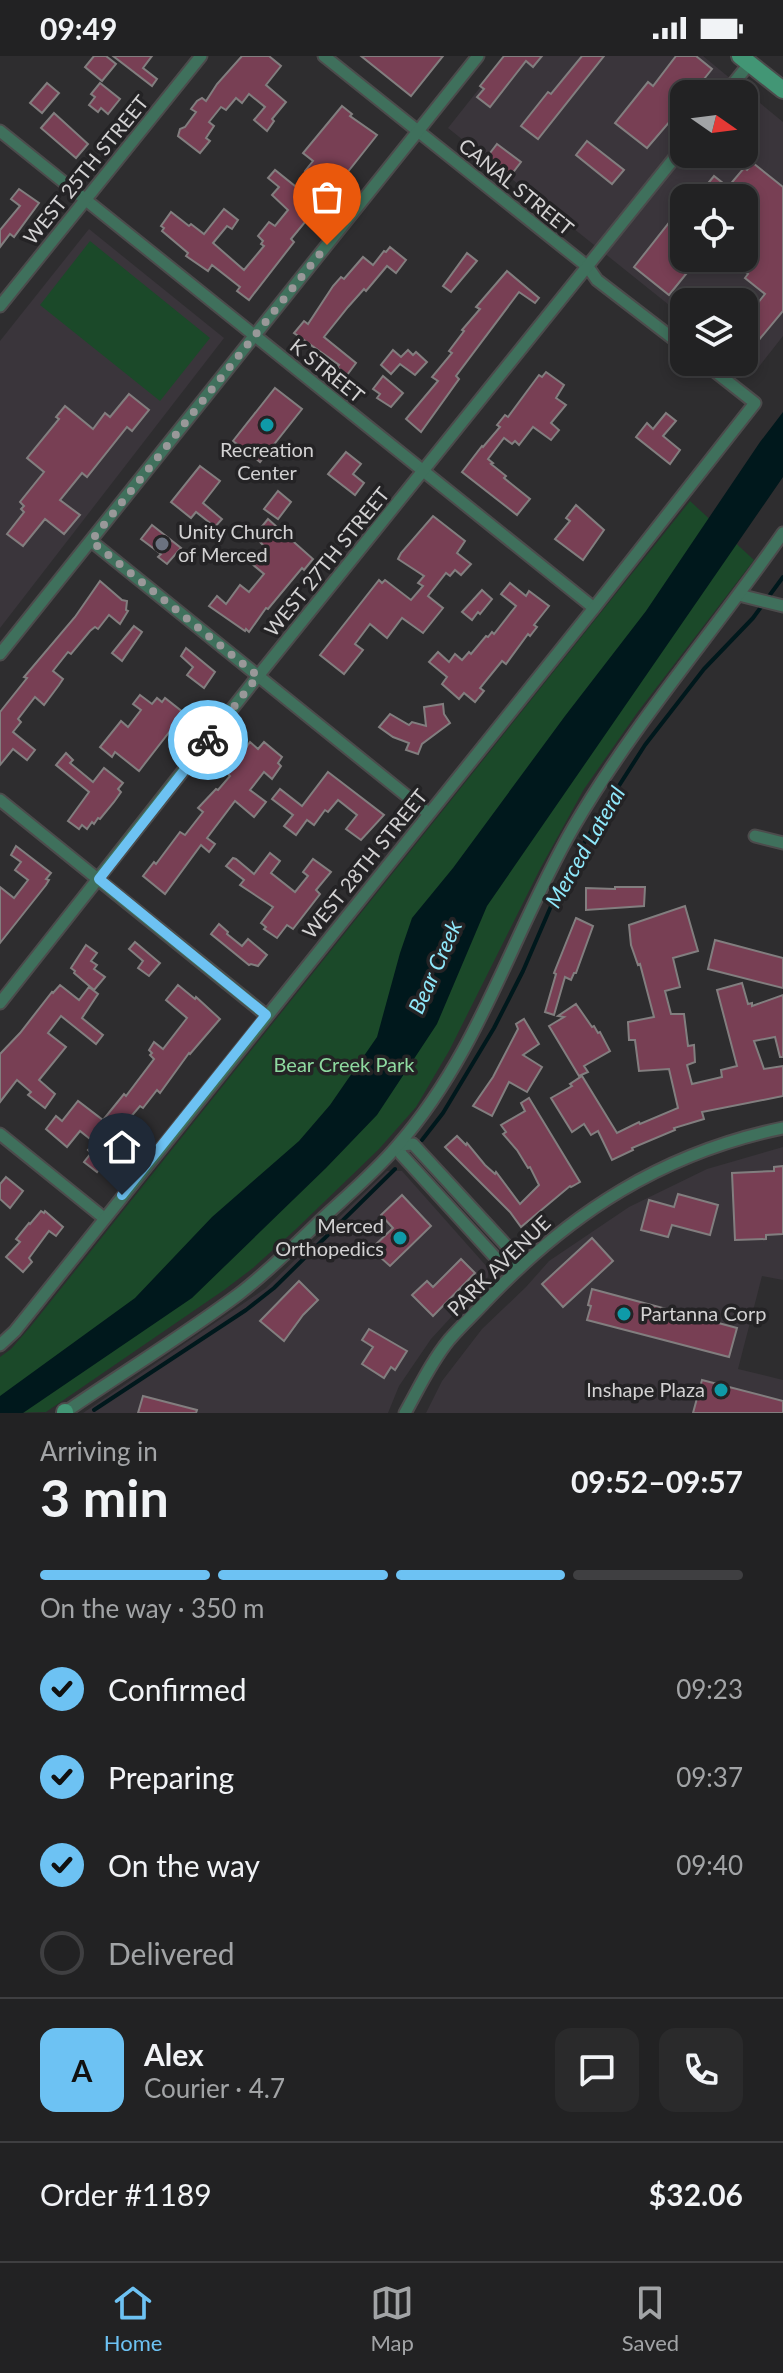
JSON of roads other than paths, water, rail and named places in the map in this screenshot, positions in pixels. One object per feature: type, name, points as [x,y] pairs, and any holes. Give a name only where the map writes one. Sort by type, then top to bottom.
[{"type":"street","name":"WEST 25TH STREET","points":[[0,306],[201,56]]},
{"type":"street","name":"CANAL STREET","points":[[324,56],[670,336]]},
{"type":"street","points":[[0,654],[478,56]]},
{"type":"street","points":[[733,80],[745,60],[783,90]]},
{"type":"street","name":"K STREET","points":[[0,131],[594,608]]},
{"type":"street","name":"WEST 27TH STREET","points":[[0,1003],[670,164]]},
{"type":"street","name":"WEST 28TH STREET","points":[[0,1345],[15,1331],[755,403],[721,376]]},
{"type":"street","points":[[65,1413],[240,1293],[292,1248],[399,1145],[436,1094],[475,1028],[555,859],[575,824],[641,722],[743,596],[783,533]]},
{"type":"street","points":[[91,541],[428,813]]},
{"type":"street","points":[[743,596],[783,606]]},
{"type":"street","points":[[0,800],[266,1015]]},
{"type":"street","points":[[755,836],[783,843]]},
{"type":"street","name":"PARK AVENUE","points":[[405,1413],[449,1340],[516,1270],[560,1231],[597,1204],[649,1174],[748,1135],[783,1128]]},
{"type":"street","points":[[0,1134],[104,1218]]},
{"type":"street","points":[[413,1144],[517,1257],[516,1270],[504,1267],[401,1154],[399,1145],[413,1144]]},
{"type":"street","points":[[417,1172],[429,1162]]},
{"type":"street","points":[[440,1198],[451,1186]]},
{"type":"water","name":"Bear Creek","points":[[783,412],[783,477],[487,906],[437,1024],[377,1115],[192,1298],[23,1413],[0,1413],[0,1396],[135,1298],[212,1217],[299,1141],[330,1105],[377,1037],[412,918],[646,611]]},
{"type":"waterway","name":"Merced Lateral","points":[[422,1140],[443,1113],[494,1028],[558,890],[597,820],[645,745],[704,669],[753,618],[783,577]]},
{"type":"waterway","name":"Merced Lateral","points":[[94,1410],[246,1310],[274,1288],[395,1169]]},
{"type":"place","name":"Recreation Center","points":[[267,425]]},
{"type":"place","name":"Unity Church of Merced","points":[[162,544]]},
{"type":"place","name":"Merced Orthopedics","points":[[400,1238]]},
{"type":"place","name":"Partanna Corp","points":[[624,1314]]},
{"type":"place","name":"Inshape Plaza","points":[[721,1390]]},
{"type":"park label","name":"Bear Creek Park","points":[[344,1065]]}]
